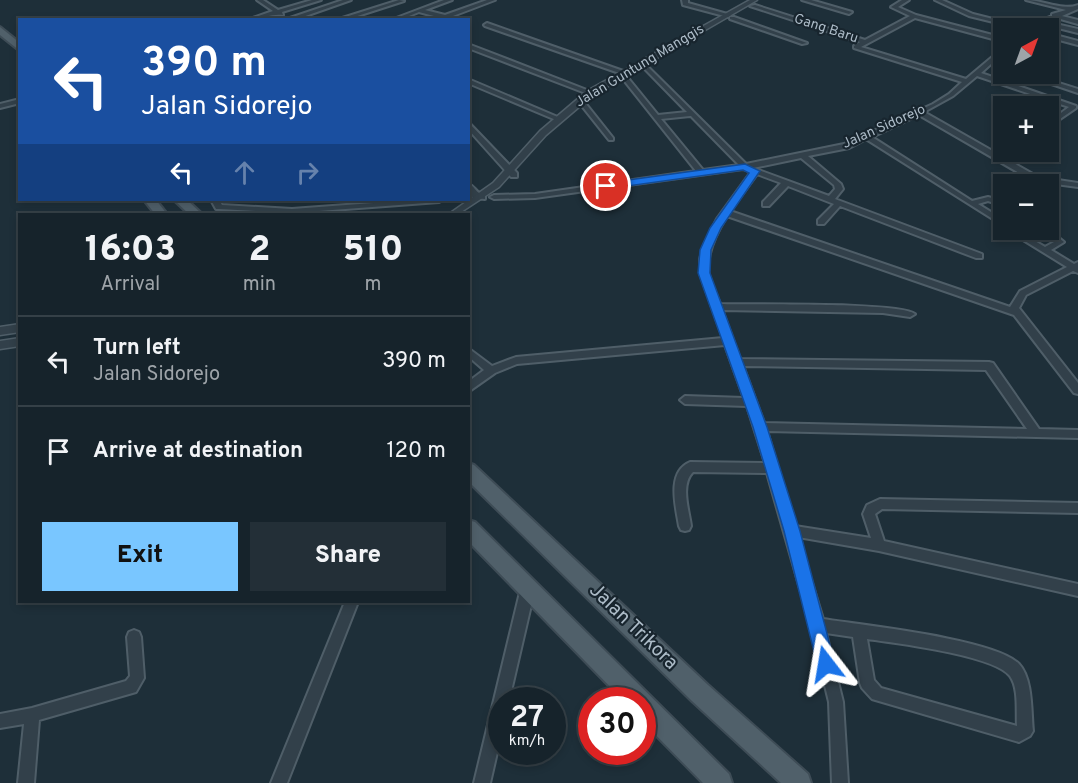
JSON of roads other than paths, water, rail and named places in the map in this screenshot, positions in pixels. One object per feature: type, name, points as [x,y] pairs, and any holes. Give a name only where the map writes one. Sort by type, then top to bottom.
[{"type":"main road","points":[[0,30],[18,46]]},
{"type":"main road","points":[[151,201],[160,213]]},
{"type":"main road","points":[[181,201],[195,213]]},
{"type":"main road","name":"Jalan Trikora","points":[[470,472],[700,693],[798,783]]},
{"type":"main road","points":[[470,530],[626,687]]},
{"type":"main road","points":[[656,718],[720,783]]},
{"type":"street","points":[[260,0],[289,18]]},
{"type":"street","points":[[256,18],[318,0]]},
{"type":"street","points":[[294,18],[348,0]]},
{"type":"street","points":[[398,18],[449,0]]},
{"type":"street","points":[[412,7],[445,17],[492,0]]},
{"type":"street","points":[[685,0],[685,4],[730,16],[804,43]]},
{"type":"street","name":"Jalan Guntung Manggis","points":[[475,197],[511,173],[584,105],[625,76],[753,3],[763,0]]},
{"type":"street","points":[[805,0],[849,12]]},
{"type":"street","points":[[906,0],[894,7],[914,16],[993,37]]},
{"type":"street","points":[[938,0],[971,15],[993,20]]},
{"type":"street","points":[[1029,0],[1069,9]]},
{"type":"street","points":[[344,18],[401,1]]},
{"type":"street","name":"Gang Baru","points":[[753,3],[865,42]]},
{"type":"street","points":[[1049,18],[1078,7]]},
{"type":"street","points":[[372,8],[393,18]]},
{"type":"street","points":[[1054,15],[1078,22]]},
{"type":"street","points":[[914,16],[856,47],[965,81]]},
{"type":"street","points":[[487,25],[625,76],[701,173]]},
{"type":"street","points":[[1059,26],[1078,31]]},
{"type":"street","name":"Jalan Guntung Manggis","points":[[470,213],[494,197],[511,173],[558,119],[590,93],[646,67],[691,38]]},
{"type":"street","points":[[1059,38],[1078,43]]},
{"type":"street","points":[[1059,45],[1078,50]]},
{"type":"street","points":[[470,47],[590,93]]},
{"type":"street","name":"Jalan Sidorejo","points":[[494,197],[535,196],[701,173],[750,169],[846,146],[951,95],[993,59]]},
{"type":"street","points":[[646,67],[690,114],[750,169],[979,256]]},
{"type":"street","points":[[975,73],[1042,96]]},
{"type":"street","points":[[470,82],[558,119]]},
{"type":"street","points":[[1056,84],[1078,91]]},
{"type":"street","points":[[0,104],[18,100]]},
{"type":"street","points":[[1059,102],[1074,107],[1059,117]]},
{"type":"street","points":[[584,105],[611,140]]},
{"type":"street","points":[[919,112],[1036,179],[1078,185]]},
{"type":"street","points":[[657,117],[690,114]]},
{"type":"street","points":[[470,128],[511,173]]},
{"type":"street","points":[[867,137],[993,217]]},
{"type":"street","points":[[802,155],[837,184],[839,189],[830,200]]},
{"type":"street","points":[[750,169],[727,213],[716,228],[703,261],[704,273],[760,427],[792,531],[836,702],[840,783]]},
{"type":"street","points":[[766,204],[786,183]]},
{"type":"street","points":[[972,203],[988,199],[993,201]]},
{"type":"street","points":[[216,201],[219,207],[270,211],[323,208],[374,201]]},
{"type":"street","points":[[266,201],[270,211]]},
{"type":"street","points":[[320,201],[323,208]]},
{"type":"street","name":"Jalan Guntung Manggis","points":[[454,213],[470,201]]},
{"type":"street","points":[[821,222],[839,203]]},
{"type":"street","points":[[727,213],[1015,312],[1078,390]]},
{"type":"street","points":[[1028,240],[1076,267]]},
{"type":"street","points":[[1045,250],[1059,242],[1057,240]]},
{"type":"street","points":[[1015,312],[1014,308],[1023,293],[1076,267]]},
{"type":"street","points":[[716,308],[883,310],[910,314]]},
{"type":"street","points":[[0,331],[18,328]]},
{"type":"street","points":[[470,386],[491,370],[516,361],[730,341]]},
{"type":"street","points":[[0,345],[18,342]]},
{"type":"street","points":[[470,353],[491,370]]},
{"type":"street","points":[[736,362],[989,366],[1036,433]]},
{"type":"street","points":[[685,400],[751,402]]},
{"type":"street","points":[[760,427],[1078,434]]},
{"type":"street","points":[[685,525],[680,478],[684,470],[690,466],[772,468]]},
{"type":"street","points":[[879,545],[869,514],[871,509],[880,504],[1078,508]]},
{"type":"street","points":[[792,531],[879,545],[1078,590]]},
{"type":"street","points":[[505,687],[529,588]]},
{"type":"street","points":[[279,783],[351,603]]},
{"type":"street","points":[[817,625],[917,640],[1006,662],[1021,680],[1025,731],[1019,735],[877,694],[867,683],[859,633]]},
{"type":"street","points":[[0,721],[32,715],[131,687],[137,678],[134,637]]},
{"type":"street","points":[[26,783],[32,715]]},
{"type":"street","points":[[482,783],[488,757]]}]
